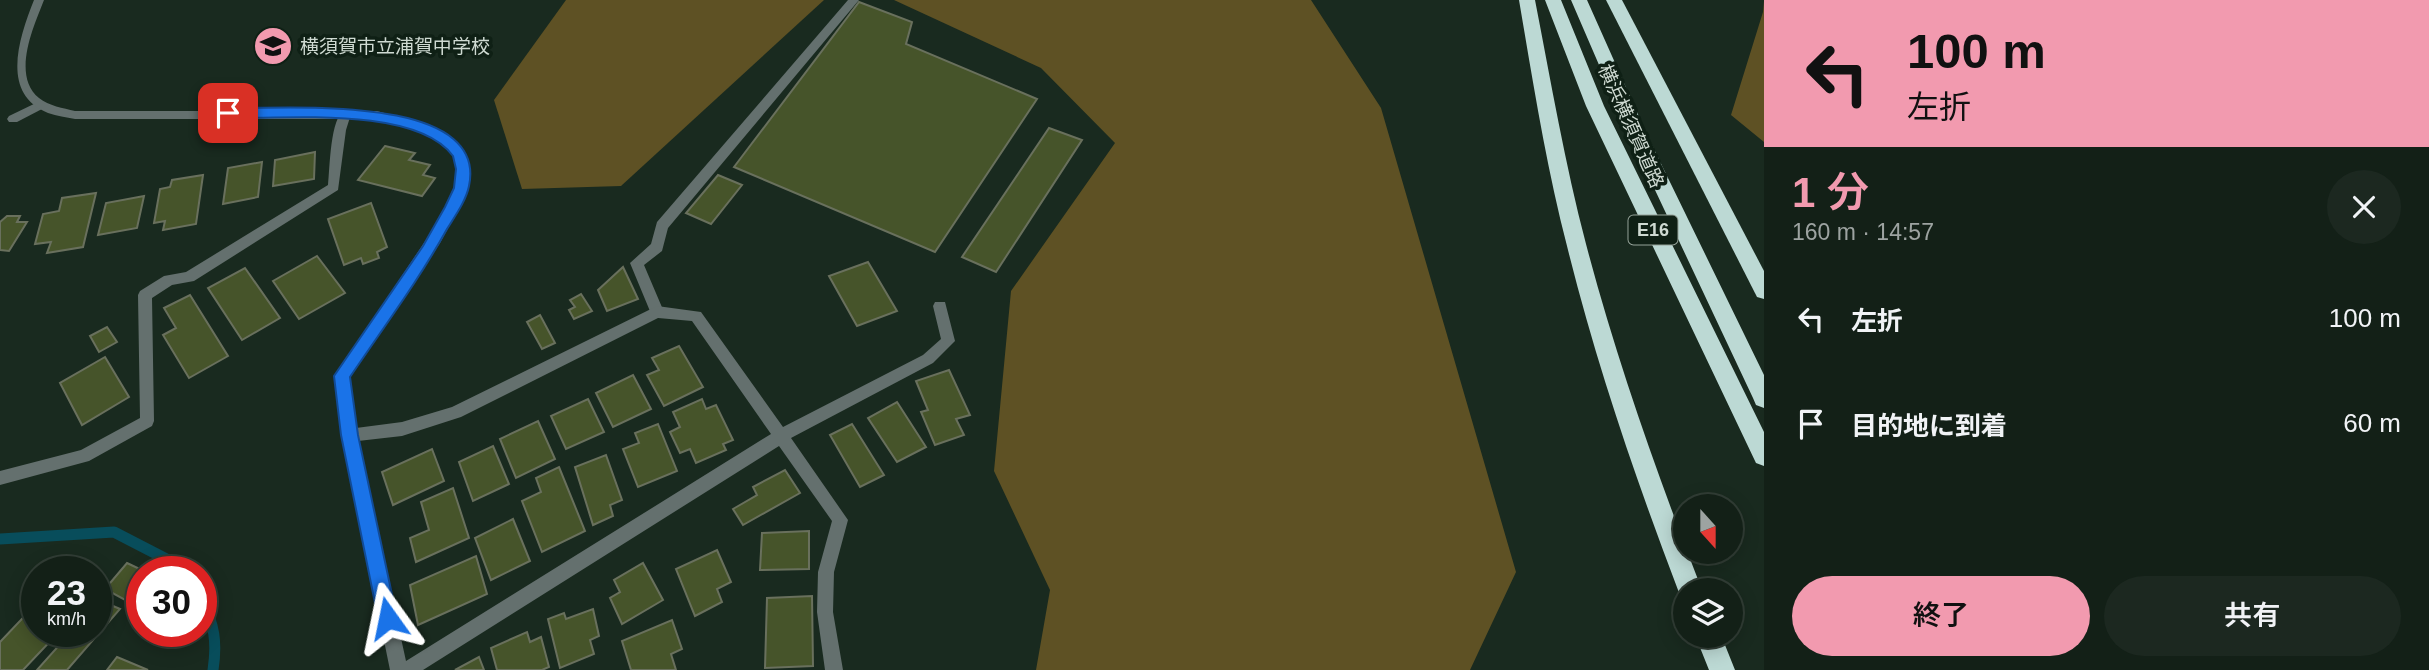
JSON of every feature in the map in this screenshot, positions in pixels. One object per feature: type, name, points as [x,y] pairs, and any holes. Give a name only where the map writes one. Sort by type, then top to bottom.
[{"type":"highway","points":[[1527,0],[1564,194],[1596,316],[1631,426],[1686,578]]},
{"type":"highway","name":"横浜横須賀道路","points":[[1553,0],[1595,106],[1764,456]]},
{"type":"highway","name":"横浜横須賀道路","points":[[1580,0],[1640,139],[1764,398]]},
{"type":"highway","points":[[1614,0],[1764,291]]},
{"type":"highway","points":[[1713,648],[1722,670]]},
{"type":"street","points":[[38,0],[23,41],[17,72],[21,87],[38,106],[51,112],[75,115],[377,115],[422,127],[455,149],[463,169],[462,188],[428,250],[342,376],[349,435],[399,670]]},
{"type":"street","points":[[657,312],[637,263],[657,247],[662,226],[854,0]]},
{"type":"street","points":[[13,119],[38,106]]},
{"type":"street","points":[[0,478],[84,456],[147,421],[145,295],[169,280],[189,277],[334,187],[340,130],[345,114]]},
{"type":"street","points":[[407,670],[783,435],[928,359],[948,341],[940,306]]},
{"type":"street","points":[[349,435],[402,429],[456,412],[657,312],[696,316],[783,435],[840,520],[826,572],[825,612],[834,670]]},
{"type":"shaded area","points":[[566,0],[824,0],[621,186],[522,189],[494,100]]},
{"type":"shaded area","points":[[894,0],[1311,0],[1381,108],[1516,572],[1470,670],[1036,670],[1050,590],[994,471],[1011,291],[1115,143],[1041,68]]},
{"type":"shaded area","points":[[1764,1],[1764,142],[1731,115]]},
{"type":"building","points":[[859,2],[912,22],[906,44],[1037,99],[935,252],[734,167]]},
{"type":"building","points":[[1049,128],[1082,140],[996,272],[962,257]]},
{"type":"building","points":[[385,146],[415,153],[409,160],[430,165],[423,175],[435,178],[422,196],[358,180]]},
{"type":"building","points":[[315,152],[314,179],[273,186],[275,160]]},
{"type":"building","points":[[262,162],[258,197],[223,204],[228,168]]},
{"type":"building","points":[[203,175],[196,224],[163,230],[165,221],[154,223],[160,189],[170,187],[172,180]]},
{"type":"building","points":[[718,175],[742,185],[711,224],[686,213]]},
{"type":"building","points":[[96,193],[83,247],[47,253],[51,242],[35,244],[43,214],[59,211],[62,198]]},
{"type":"building","points":[[144,196],[137,228],[98,235],[106,203]]},
{"type":"building","points":[[371,203],[387,247],[377,252],[379,258],[363,264],[361,258],[344,265],[328,219]]},
{"type":"building","points":[[7,216],[20,216],[17,222],[27,222],[9,251],[0,250],[0,222]]},
{"type":"building","points":[[317,256],[345,293],[299,319],[273,281]]},
{"type":"building","points":[[868,262],[897,311],[857,326],[829,276]]},
{"type":"building","points":[[623,267],[638,299],[607,311],[598,290]]},
{"type":"building","points":[[245,268],[280,318],[242,340],[208,288]]},
{"type":"building","points":[[581,294],[592,311],[574,319],[569,310],[575,307],[570,300]]},
{"type":"building","points":[[190,295],[228,356],[189,378],[163,335],[176,328],[164,308]]},
{"type":"building","points":[[540,315],[555,343],[542,349],[527,322]]},
{"type":"building","points":[[107,327],[117,342],[99,352],[90,336]]},
{"type":"building","points":[[679,346],[703,387],[664,406],[647,375],[659,370],[652,358]]},
{"type":"building","points":[[105,357],[129,397],[82,425],[60,383]]},
{"type":"building","points":[[949,370],[970,415],[956,419],[964,435],[935,445],[921,412],[928,410],[916,381]]},
{"type":"building","points":[[633,375],[651,409],[613,427],[596,393]]},
{"type":"building","points":[[588,399],[604,432],[566,449],[551,416]]},
{"type":"building","points":[[702,399],[706,409],[716,405],[733,440],[723,444],[726,450],[696,463],[690,449],[680,453],[670,432],[680,427],[673,412]]},
{"type":"building","points":[[897,402],[926,447],[897,462],[868,418]]},
{"type":"building","points":[[538,421],[555,459],[516,478],[500,439]]},
{"type":"building","points":[[658,424],[677,471],[638,487],[623,449],[639,443],[635,433]]},
{"type":"building","points":[[852,424],[884,475],[860,487],[830,435]]},
{"type":"building","points":[[493,446],[509,484],[473,501],[459,462]]},
{"type":"building","points":[[432,449],[444,481],[393,505],[382,472]]},
{"type":"building","points":[[606,455],[622,500],[610,505],[613,516],[593,525],[575,467]]},
{"type":"building","points":[[559,467],[585,531],[542,552],[522,501],[541,492],[536,478]]},
{"type":"building","points":[[785,470],[800,493],[743,525],[733,509],[757,495],[753,487]]},
{"type":"building","points":[[453,488],[469,538],[416,562],[410,538],[429,530],[421,502]]},
{"type":"building","points":[[513,519],[530,561],[491,580],[475,538]]},
{"type":"building","points":[[809,531],[809,569],[760,570],[762,533]]},
{"type":"building","points":[[717,550],[731,582],[717,589],[722,602],[695,616],[676,569]]},
{"type":"building","points":[[476,556],[487,594],[418,625],[410,585]]},
{"type":"building","points":[[643,563],[663,600],[622,624],[610,598],[620,592],[614,580]]},
{"type":"building","points":[[126,564],[126,600],[112,593],[112,581]]},
{"type":"building","points":[[812,596],[813,666],[765,668],[767,598]]},
{"type":"building","points":[[112,606],[120,609],[112,618]]},
{"type":"building","points":[[593,609],[599,636],[590,640],[594,654],[560,668],[548,619],[564,613],[566,619]]},
{"type":"building","points":[[21,620],[21,647],[45,647],[23,670],[0,670],[0,642]]},
{"type":"building","points":[[672,620],[682,649],[671,654],[676,670],[631,670],[622,641]]},
{"type":"building","points":[[527,632],[530,642],[541,637],[549,667],[542,670],[497,670],[491,648]]},
{"type":"building","points":[[58,647],[87,647],[67,670],[37,670]]},
{"type":"building","points":[[117,657],[148,670],[107,670]]},
{"type":"building","points":[[479,657],[484,670],[455,670]]},
{"type":"waterway","points":[[0,539],[114,532],[160,556]]},
{"type":"waterway","points":[[213,670],[215,647]]},
{"type":"place","name":"横須賀市立浦賀中学校","points":[[273,46]]},
{"type":"route","points":[[228,113],[377,115],[408,121],[422,127],[460,155],[463,169],[462,188],[451,209],[428,250],[342,376],[349,435],[388,618]]}]
